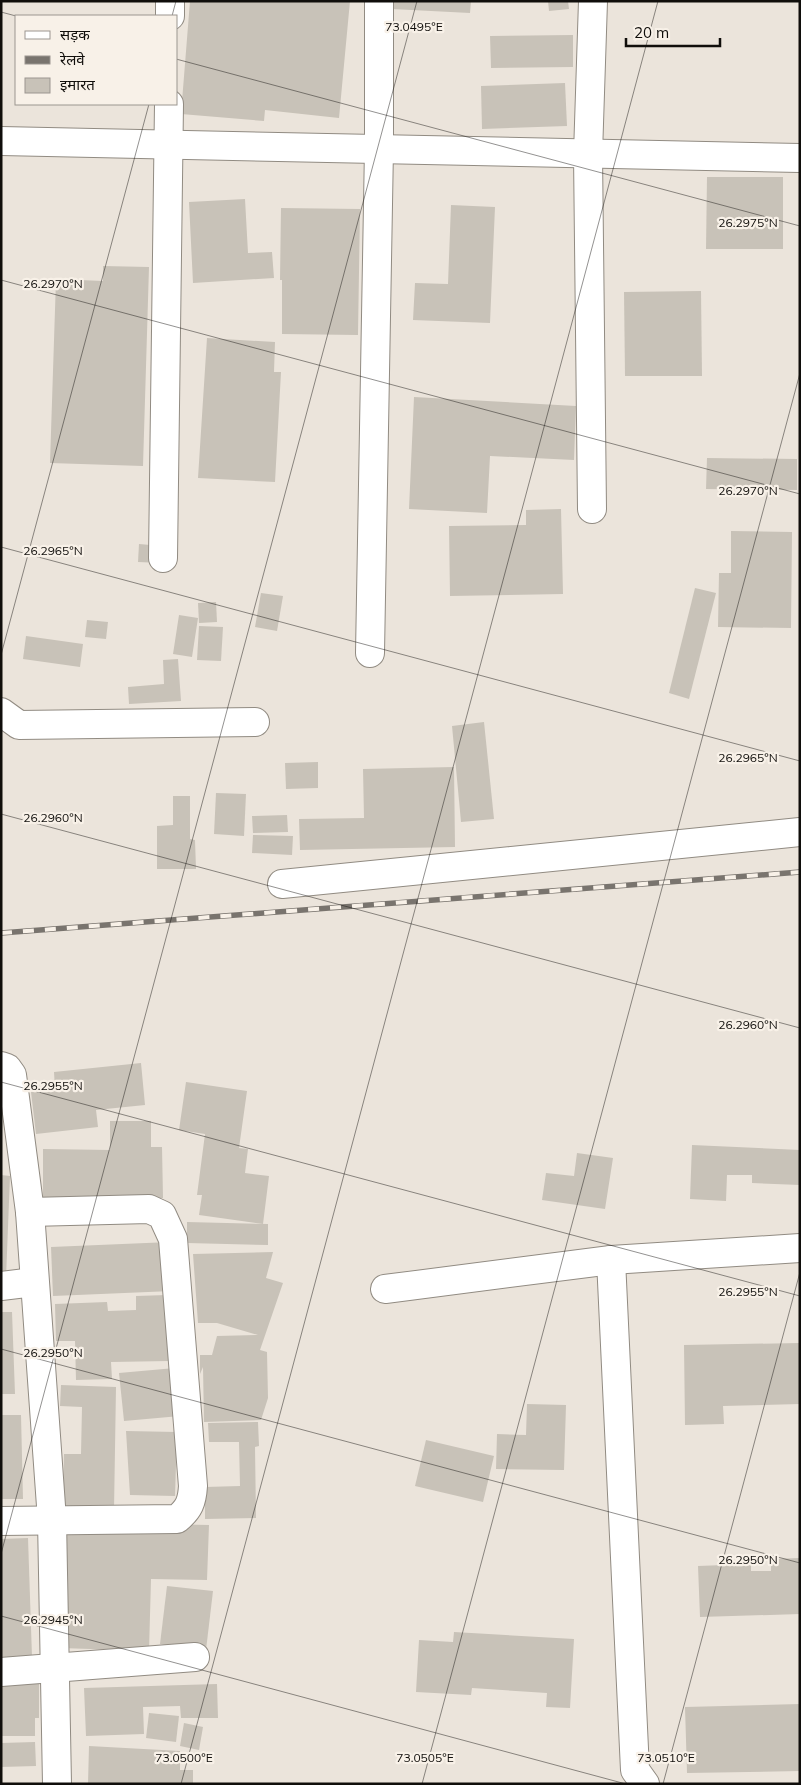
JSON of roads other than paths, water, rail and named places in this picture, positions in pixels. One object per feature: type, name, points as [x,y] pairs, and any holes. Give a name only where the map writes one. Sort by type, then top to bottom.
[{"type":"street","points":[[170,1],[170,15]]},
{"type":"street","points":[[370,653],[379,148],[379,1]]},
{"type":"street","points":[[592,509],[588,154],[593,1]]},
{"type":"street","points":[[163,558],[169,105]]},
{"type":"street","points":[[1,141],[800,158]]},
{"type":"street","points":[[1,712],[19,725],[254,722]]},
{"type":"street","points":[[282,884],[800,832]]},
{"type":"street","points":[[1,1066],[7,1068],[12,1075],[30,1212],[52,1520],[57,1784]]},
{"type":"street","points":[[1,1521],[177,1518],[188,1509],[193,1486],[173,1239],[162,1215],[149,1209],[30,1212]]},
{"type":"street","points":[[385,1289],[610,1260],[800,1248]]},
{"type":"street","points":[[610,1260],[635,1770],[645,1784]]},
{"type":"street","points":[[1,1286],[34,1282]]},
{"type":"street","points":[[1,1672],[195,1657]]},
{"type":"railway","points":[[1,933],[800,872]]}]
